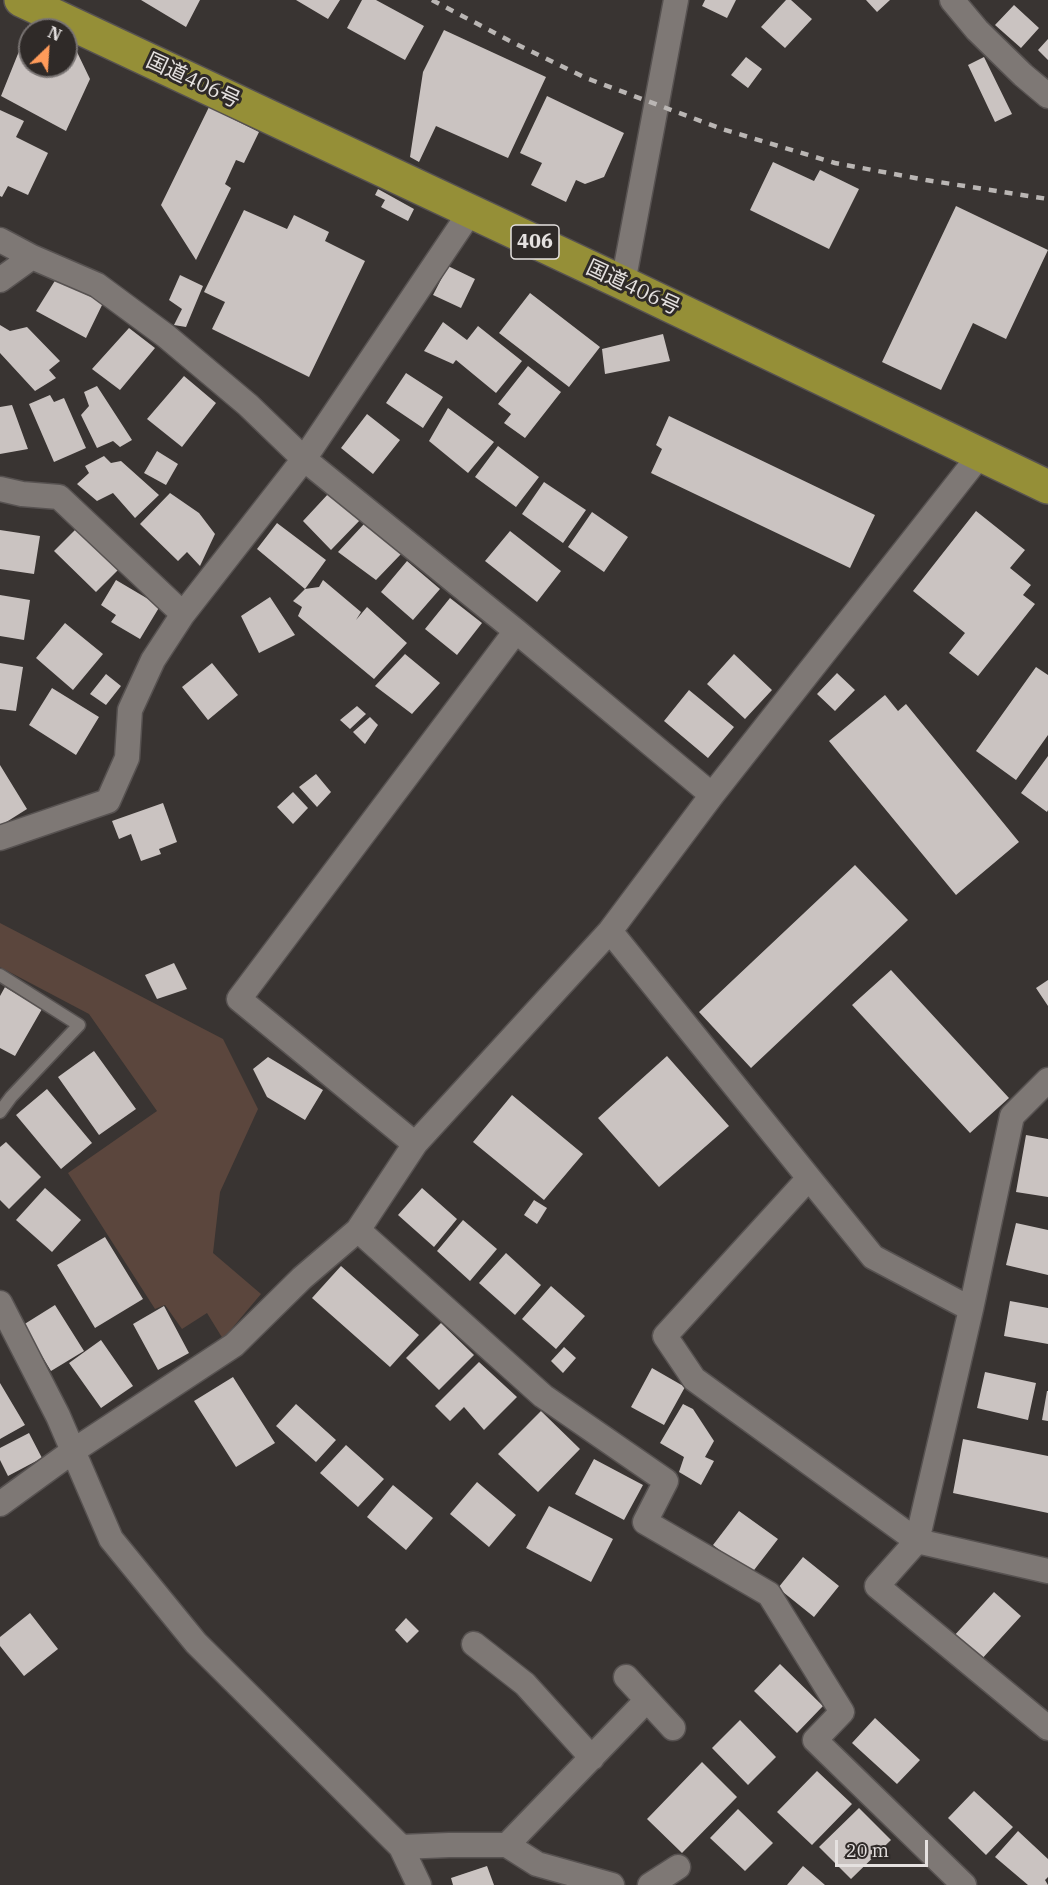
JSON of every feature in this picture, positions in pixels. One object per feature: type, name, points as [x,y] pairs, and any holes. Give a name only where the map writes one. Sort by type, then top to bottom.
[{"type":"highway","name":"国道406号","points":[[21,0],[623,283],[1048,487]]},
{"type":"street","points":[[623,283],[676,0]]},
{"type":"street","points":[[951,0],[984,38],[1048,96]]},
{"type":"street","points":[[0,838],[108,801],[127,758],[130,710],[153,660],[183,614],[304,459],[471,211]]},
{"type":"street","points":[[0,240],[32,257],[97,285],[166,336],[248,405],[304,459],[516,631],[712,795]]},
{"type":"street","points":[[0,280],[32,257]]},
{"type":"street","points":[[0,1504],[73,1451],[234,1345],[302,1278],[358,1230],[415,1144],[610,930],[712,795],[980,455]]},
{"type":"street","points":[[0,489],[22,494],[59,497],[183,614]]},
{"type":"street","points":[[415,1144],[239,999],[516,631]]},
{"type":"street","points":[[610,930],[873,1257],[971,1309]]},
{"type":"street","points":[[1048,1080],[1012,1116],[971,1309],[917,1541],[877,1586],[1048,1728]]},
{"type":"street","points":[[809,1178],[665,1336],[694,1379],[917,1541],[1048,1571]]},
{"type":"street","points":[[358,1230],[543,1396],[666,1481],[645,1522],[769,1594],[842,1712],[815,1740],[964,1885]]},
{"type":"street","points":[[0,1304],[58,1416],[111,1539],[196,1643],[401,1847],[419,1885]]},
{"type":"street","points":[[474,1644],[525,1684],[592,1758]]},
{"type":"street","points":[[626,1677],[673,1728]]},
{"type":"street","points":[[507,1845],[647,1701]]},
{"type":"street","points":[[401,1847],[507,1845],[537,1864],[612,1885]]},
{"type":"street","points":[[650,1885],[678,1867]]},
{"type":"lane","points":[[0,975],[79,1025],[11,1097],[0,1112]]},
{"type":"shaded area","points":[[0,923],[223,1039],[258,1109],[220,1192],[213,1253],[261,1294],[223,1339],[207,1313],[182,1329],[165,1305],[155,1309],[68,1173],[157,1111],[89,1014],[0,967]]},
{"type":"building","points":[[141,0],[200,0],[186,27]]},
{"type":"building","points":[[296,0],[340,0],[328,19]]},
{"type":"building","points":[[362,0],[376,0],[424,26],[405,60],[347,28]]},
{"type":"building","points":[[705,0],[736,0],[727,18],[702,6]]},
{"type":"building","points":[[786,0],[791,0],[812,19],[785,48],[761,27]]},
{"type":"building","points":[[866,0],[890,0],[877,12]]},
{"type":"building","points":[[1014,5],[1039,28],[1021,48],[995,25]]},
{"type":"building","points":[[444,30],[546,77],[508,158],[436,126],[419,162],[410,157],[423,72]]},
{"type":"building","points":[[1048,39],[1048,60],[1038,50]]},
{"type":"building","points":[[18,54],[18,78],[78,78],[78,54],[90,79],[66,131],[1,96]]},
{"type":"building","points":[[746,57],[762,69],[748,88],[731,75]]},
{"type":"building","points":[[984,57],[1012,114],[995,122],[968,65]]},
{"type":"building","points":[[547,96],[624,133],[604,177],[585,184],[576,180],[566,202],[531,185],[542,163],[520,153]]},
{"type":"building","points":[[209,107],[259,132],[244,163],[236,160],[225,184],[231,188],[196,260],[161,205]]},
{"type":"building","points":[[0,110],[24,121],[16,137],[48,153],[28,195],[8,186],[2,197],[0,196]]},
{"type":"building","points":[[773,162],[814,181],[820,170],[859,189],[829,249],[750,210]]},
{"type":"building","points":[[378,189],[414,209],[408,221],[381,207],[385,200],[375,195]]},
{"type":"building","points":[[956,206],[1048,250],[1006,339],[973,323],[941,390],[882,362]]},
{"type":"building","points":[[244,210],[287,229],[294,215],[329,232],[325,241],[365,261],[309,377],[212,329],[225,302],[204,292]]},
{"type":"building","points":[[448,266],[475,279],[461,308],[433,295]]},
{"type":"building","points":[[180,275],[203,286],[186,327],[174,325],[182,309],[169,300]]},
{"type":"building","points":[[56,279],[103,303],[86,338],[36,311]]},
{"type":"building","points":[[530,293],[600,347],[569,387],[499,333]]},
{"type":"building","points":[[443,322],[467,340],[478,326],[522,361],[496,393],[456,360],[453,364],[424,351]]},
{"type":"building","points":[[0,325],[10,331],[27,327],[60,361],[49,370],[56,378],[35,391],[0,353]]},
{"type":"building","points":[[129,328],[155,348],[120,390],[92,369]]},
{"type":"building","points":[[663,334],[670,361],[605,374],[602,349]]},
{"type":"building","points":[[528,366],[561,392],[525,438],[504,423],[511,414],[498,404]]},
{"type":"building","points":[[406,373],[443,397],[423,428],[386,403]]},
{"type":"building","points":[[184,376],[216,403],[182,447],[147,419]]},
{"type":"building","points":[[97,386],[132,440],[120,447],[113,441],[97,448],[81,415],[89,406],[84,392]]},
{"type":"building","points":[[50,395],[54,402],[64,398],[86,448],[54,462],[29,404]]},
{"type":"building","points":[[12,405],[28,449],[0,454],[0,407]]},
{"type":"building","points":[[448,408],[494,442],[468,473],[429,441]]},
{"type":"building","points":[[367,414],[400,440],[373,474],[341,448]]},
{"type":"building","points":[[669,416],[875,515],[850,568],[651,473],[662,449],[656,445]]},
{"type":"building","points":[[498,446],[539,477],[516,507],[475,477]]},
{"type":"building","points":[[157,451],[178,464],[166,485],[144,473]]},
{"type":"building","points":[[104,456],[111,463],[121,461],[159,495],[135,518],[113,493],[97,501],[77,484],[89,473],[85,466]]},
{"type":"building","points":[[544,482],[586,510],[563,543],[522,514]]},
{"type":"building","points":[[170,493],[199,513],[215,534],[200,566],[187,552],[178,561],[140,524]]},
{"type":"building","points":[[329,493],[362,518],[331,550],[303,521]]},
{"type":"building","points":[[976,511],[1025,550],[1010,568],[1031,585],[1023,595],[1035,604],[978,676],[949,653],[965,633],[913,591]]},
{"type":"building","points":[[592,512],[628,537],[604,572],[568,547]]},
{"type":"building","points":[[277,523],[326,560],[305,589],[257,549]]},
{"type":"building","points":[[364,524],[402,553],[376,580],[338,552]]},
{"type":"building","points":[[76,529],[118,570],[96,592],[54,551]]},
{"type":"building","points":[[0,530],[40,536],[34,574],[0,569]]},
{"type":"building","points":[[510,531],[561,571],[537,602],[485,561]]},
{"type":"building","points":[[407,561],[440,589],[413,620],[381,592]]},
{"type":"building","points":[[116,580],[160,606],[140,639],[111,622],[116,615],[101,605]]},
{"type":"building","points":[[323,580],[361,612],[356,620],[367,607],[407,643],[374,679],[298,616],[302,607],[293,601],[305,589],[319,587]]},
{"type":"building","points":[[0,595],[30,600],[24,640],[0,636]]},
{"type":"building","points":[[270,597],[295,635],[259,653],[241,616]]},
{"type":"building","points":[[450,598],[482,623],[457,655],[425,629]]},
{"type":"building","points":[[65,623],[103,654],[73,690],[36,658]]},
{"type":"building","points":[[405,654],[440,683],[412,714],[375,686]]},
{"type":"building","points":[[734,654],[772,690],[745,719],[707,684]]},
{"type":"building","points":[[0,663],[23,667],[16,711],[0,709]]},
{"type":"building","points":[[212,663],[238,695],[208,720],[182,687]]},
{"type":"building","points":[[1036,667],[1048,675],[1048,735],[1016,780],[976,751]]},
{"type":"building","points":[[837,673],[855,690],[835,711],[817,694]]},
{"type":"building","points":[[106,674],[121,686],[106,705],[90,694]]},
{"type":"building","points":[[52,688],[99,717],[76,755],[29,725]]},
{"type":"building","points":[[689,690],[734,727],[708,758],[664,721]]},
{"type":"building","points":[[885,695],[898,711],[906,704],[1019,842],[956,895],[829,741]]},
{"type":"building","points":[[357,706],[366,714],[350,729],[340,720]]},
{"type":"building","points":[[370,717],[378,725],[365,744],[353,732]]},
{"type":"building","points":[[1048,756],[1048,810],[1047,812],[1021,793]]},
{"type":"building","points":[[0,765],[27,809],[0,826]]},
{"type":"building","points":[[316,774],[331,792],[317,807],[299,787]]},
{"type":"building","points":[[293,792],[308,808],[293,824],[277,807]]},
{"type":"building","points":[[163,803],[177,842],[159,849],[161,854],[141,861],[131,834],[119,839],[112,821]]},
{"type":"building","points":[[855,865],[908,920],[751,1068],[699,1012]]},
{"type":"building","points":[[174,963],[187,989],[157,999],[145,975]]},
{"type":"building","points":[[891,970],[1009,1098],[970,1133],[852,1005]]},
{"type":"building","points":[[1048,980],[1048,1006],[1036,988]]},
{"type":"building","points":[[5,987],[42,1009],[15,1056],[0,1048],[0,996]]},
{"type":"building","points":[[94,1051],[136,1109],[99,1135],[58,1077]]},
{"type":"building","points":[[667,1056],[729,1126],[659,1187],[598,1118]]},
{"type":"building","points":[[268,1057],[323,1090],[305,1120],[267,1097],[253,1069]]},
{"type":"building","points":[[47,1089],[92,1143],[61,1169],[16,1115]]},
{"type":"building","points":[[512,1095],[583,1154],[544,1200],[473,1142]]},
{"type":"building","points":[[1026,1135],[1048,1139],[1048,1197],[1016,1192]]},
{"type":"building","points":[[6,1142],[41,1177],[9,1209],[0,1200],[0,1147]]},
{"type":"building","points":[[45,1188],[81,1220],[52,1252],[16,1220]]},
{"type":"building","points":[[422,1188],[457,1219],[434,1247],[398,1215]]},
{"type":"building","points":[[534,1200],[547,1208],[537,1224],[524,1215]]},
{"type":"building","points":[[463,1220],[497,1249],[470,1281],[437,1251]]},
{"type":"building","points":[[1016,1223],[1048,1230],[1048,1275],[1006,1265]]},
{"type":"building","points":[[105,1237],[143,1299],[95,1328],[57,1265]]},
{"type":"building","points":[[506,1253],[541,1285],[515,1315],[479,1283]]},
{"type":"building","points":[[341,1266],[419,1335],[390,1367],[312,1298]]},
{"type":"building","points":[[551,1286],[585,1316],[556,1349],[522,1319]]},
{"type":"building","points":[[1010,1301],[1048,1308],[1048,1344],[1004,1336]]},
{"type":"building","points":[[55,1305],[84,1351],[51,1371],[23,1325]]},
{"type":"building","points":[[164,1306],[189,1353],[158,1370],[133,1324]]},
{"type":"building","points":[[441,1323],[474,1355],[439,1390],[406,1358]]},
{"type":"building","points":[[101,1340],[133,1386],[101,1408],[69,1363]]},
{"type":"building","points":[[564,1347],[576,1358],[563,1373],[551,1361]]},
{"type":"building","points":[[479,1362],[517,1397],[484,1430],[464,1407],[450,1421],[435,1406]]},
{"type":"building","points":[[652,1368],[685,1387],[664,1425],[631,1407]]},
{"type":"building","points":[[985,1372],[1036,1383],[1028,1420],[977,1408]]},
{"type":"building","points":[[233,1377],[275,1443],[236,1467],[194,1401]]},
{"type":"building","points":[[0,1383],[25,1425],[0,1439]]},
{"type":"building","points":[[1048,1391],[1048,1421],[1042,1420]]},
{"type":"building","points":[[296,1404],[336,1440],[316,1462],[276,1426]]},
{"type":"building","points":[[683,1404],[693,1409],[714,1441],[705,1457],[714,1461],[701,1485],[679,1472],[684,1457],[660,1443]]},
{"type":"building","points":[[541,1411],[580,1449],[538,1492],[498,1454]]},
{"type":"building","points":[[29,1433],[42,1458],[8,1476],[0,1460],[0,1448]]},
{"type":"building","points":[[963,1439],[1048,1456],[1048,1513],[953,1493]]},
{"type":"building","points":[[346,1445],[384,1479],[358,1507],[320,1473]]},
{"type":"building","points":[[594,1459],[643,1485],[624,1520],[575,1494]]},
{"type":"building","points":[[477,1482],[516,1515],[489,1547],[450,1514]]},
{"type":"building","points":[[393,1485],[433,1518],[406,1550],[367,1517]]},
{"type":"building","points":[[549,1506],[613,1539],[591,1582],[526,1548]]},
{"type":"building","points":[[739,1511],[778,1539],[751,1574],[713,1545]]},
{"type":"building","points":[[803,1557],[839,1586],[814,1617],[778,1588]]},
{"type":"building","points":[[994,1592],[1021,1616],[980,1661],[953,1637]]},
{"type":"building","points":[[30,1613],[58,1649],[24,1676],[0,1646],[0,1637]]},
{"type":"building","points":[[406,1618],[419,1631],[407,1643],[395,1630]]},
{"type":"building","points":[[780,1664],[823,1706],[797,1733],[754,1691]]},
{"type":"building","points":[[875,1718],[920,1760],[897,1784],[852,1743]]},
{"type":"building","points":[[740,1720],[776,1757],[748,1785],[712,1748]]},
{"type":"building","points":[[702,1762],[737,1797],[682,1853],[647,1819]]},
{"type":"building","points":[[817,1771],[852,1804],[812,1845],[777,1812]]},
{"type":"building","points":[[974,1791],[1013,1827],[986,1855],[948,1818]]},
{"type":"building","points":[[859,1808],[891,1840],[851,1879],[819,1847]]},
{"type":"building","points":[[738,1809],[773,1843],[745,1871],[710,1838]]},
{"type":"building","points":[[1018,1831],[1048,1859],[1048,1877],[1045,1880],[1048,1885],[1028,1885],[995,1857]]},
{"type":"building","points":[[487,1866],[494,1885],[453,1885],[451,1878]]},
{"type":"building","points":[[803,1866],[825,1885],[787,1885]]},
{"type":"railway","points":[[432,0],[586,78],[722,129],[835,163],[1048,199]]}]
